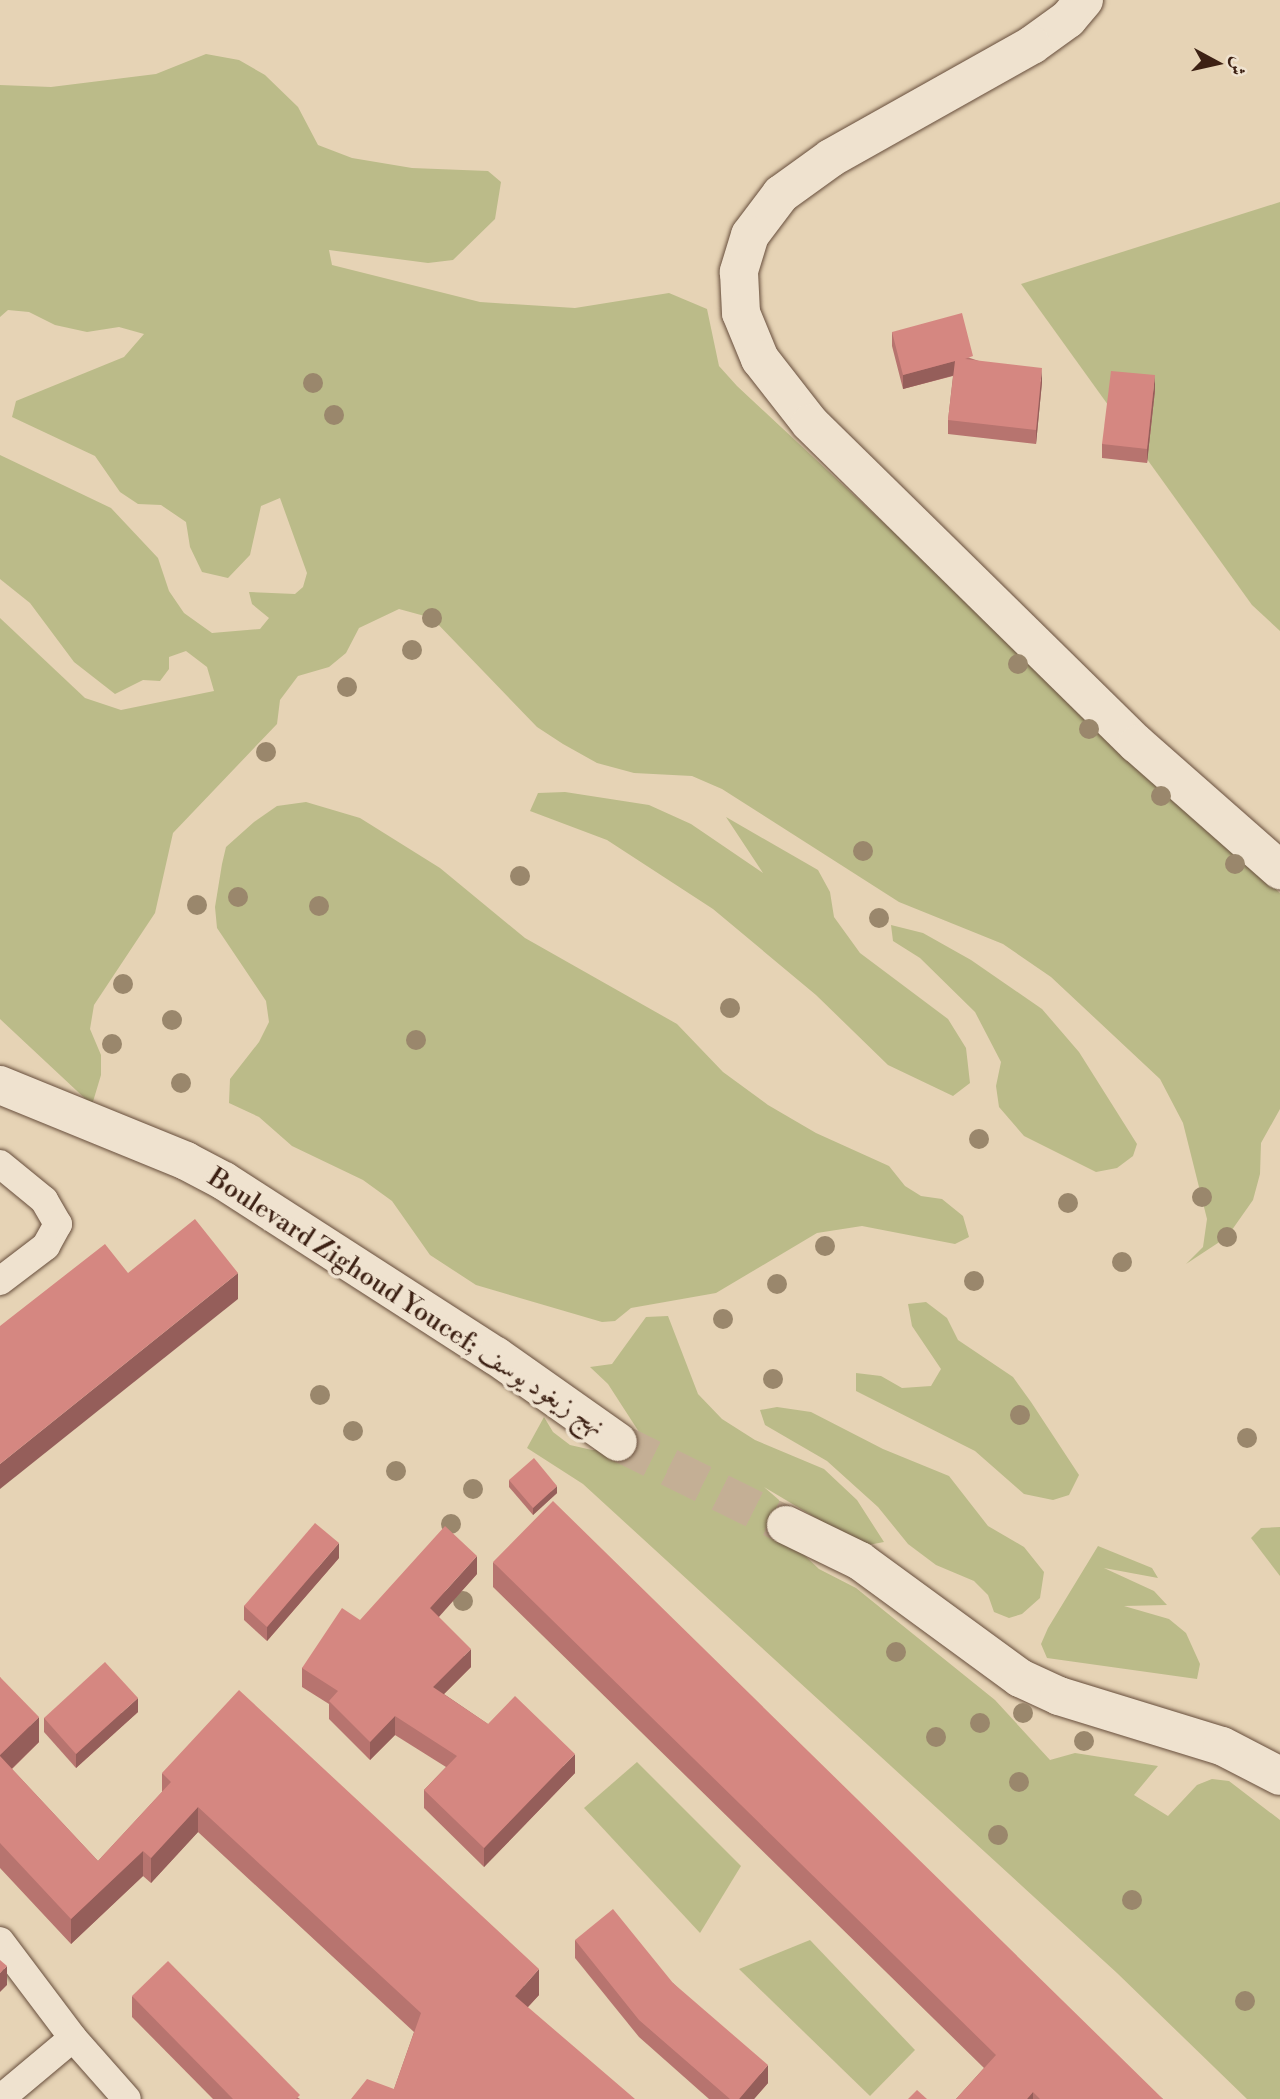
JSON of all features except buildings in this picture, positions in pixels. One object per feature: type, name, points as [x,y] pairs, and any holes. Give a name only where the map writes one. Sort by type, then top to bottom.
[{"type":"street","points":[[1084,0],[1068,19],[1032,45],[831,158],[781,194],[750,235],[739,272],[741,313],[760,359],[810,423],[1137,744],[1280,870]]},
{"type":"street","name":"Boulevard Zighoud Youcef; نهج زيغود يوسف","points":[[0,1085],[224,1181],[496,1356],[618,1442]]},
{"type":"street","points":[[0,1164],[44,1200],[58,1224],[46,1246],[0,1281]]},
{"type":"street","points":[[786,1525],[860,1561],[1020,1678],[1059,1696],[1222,1746],[1280,1776]]},
{"type":"street","points":[[0,1941],[73,2038],[127,2099]]},
{"type":"street","points":[[0,2099],[73,2038]]},
{"type":"green space","points":[[206,54],[239,60],[265,75],[298,107],[318,145],[352,158],[412,168],[488,171],[501,182],[495,219],[453,260],[428,263],[329,250],[332,265],[480,302],[575,308],[669,293],[707,309],[719,366],[737,386],[1280,893],[1280,1109],[1261,1143],[1260,1174],[1253,1200],[1227,1237],[1186,1264],[1203,1247],[1207,1219],[1183,1123],[1160,1079],[1051,977],[1003,944],[899,902],[722,789],[692,776],[634,773],[597,763],[563,744],[537,727],[432,618],[399,609],[359,628],[346,653],[329,667],[298,676],[280,700],[277,724],[173,833],[155,913],[94,1005],[90,1029],[101,1055],[101,1075],[92,1105],[0,1019],[0,618],[85,698],[121,710],[214,691],[207,667],[186,651],[169,657],[169,669],[160,681],[143,680],[115,694],[74,662],[30,603],[0,579],[0,455],[111,508],[158,558],[169,591],[184,613],[212,633],[260,629],[269,618],[252,604],[249,592],[295,594],[303,587],[307,573],[280,498],[261,506],[250,555],[228,578],[202,572],[190,547],[186,522],[161,505],[138,504],[120,492],[95,456],[12,417],[16,401],[124,357],[144,334],[119,327],[87,332],[55,325],[29,312],[8,310],[0,317],[0,85],[51,87],[156,74]]},
{"type":"green space","points":[[1280,202],[1280,631],[1252,605],[1021,284]]},
{"type":"green space","points":[[565,792],[649,805],[691,824],[763,873],[726,817],[818,870],[830,892],[834,917],[860,953],[948,1019],[966,1048],[970,1083],[953,1096],[888,1065],[816,995],[713,909],[607,840],[530,811],[538,793]]},
{"type":"green space","points":[[306,802],[360,818],[440,868],[525,938],[677,1024],[723,1072],[768,1105],[816,1133],[889,1166],[905,1186],[921,1196],[942,1199],[963,1216],[969,1237],[955,1244],[862,1226],[817,1233],[716,1293],[631,1308],[615,1321],[602,1322],[476,1285],[430,1255],[392,1201],[363,1180],[292,1146],[259,1117],[229,1103],[230,1079],[259,1042],[269,1022],[266,1001],[217,928],[215,907],[226,847],[277,806]]},
{"type":"green space","points":[[891,925],[923,933],[971,960],[1042,1009],[1079,1052],[1137,1144],[1133,1156],[1117,1168],[1096,1172],[1024,1136],[999,1107],[996,1086],[1001,1062],[975,1012],[920,958],[893,941]]},
{"type":"green space","points":[[926,1302],[947,1318],[958,1340],[1013,1377],[1079,1475],[1069,1495],[1053,1500],[1024,1494],[975,1451],[856,1391],[856,1373],[881,1376],[902,1388],[931,1386],[941,1369],[912,1326],[908,1304]]},
{"type":"green space","points":[[668,1316],[698,1394],[722,1419],[755,1440],[824,1469],[857,1500],[884,1542],[863,1546],[764,1487],[779,1500],[801,1552],[819,1569],[856,1588],[995,1700],[1050,1760],[1075,1753],[1158,1766],[1134,1795],[1168,1816],[1197,1785],[1212,1779],[1229,1781],[1280,1820],[1280,2099],[1247,2099],[1117,1973],[583,1484],[527,1448],[544,1417],[553,1432],[570,1445],[592,1450],[605,1450],[639,1432],[608,1384],[590,1367],[612,1364],[646,1317]]},
{"type":"green space","points":[[777,1407],[811,1412],[883,1449],[949,1476],[988,1526],[1024,1547],[1044,1572],[1040,1598],[1022,1614],[1009,1618],[994,1612],[988,1595],[974,1581],[936,1565],[908,1544],[878,1507],[827,1461],[765,1425],[760,1410]]},
{"type":"green space","points":[[1280,1527],[1280,1576],[1251,1538],[1261,1528]]},
{"type":"green space","points":[[1098,1546],[1152,1568],[1158,1578],[1104,1568],[1154,1591],[1167,1605],[1124,1606],[1169,1619],[1186,1633],[1200,1664],[1197,1679],[1047,1658],[1041,1644],[1048,1628]]},
{"type":"green space","points":[[637,1762],[741,1866],[700,1933],[584,1808]]},
{"type":"green space","points":[[810,1940],[915,2050],[870,2096],[739,1969]]},
{"type":"tunnel","points":[[618,1442],[786,1525]]}]
